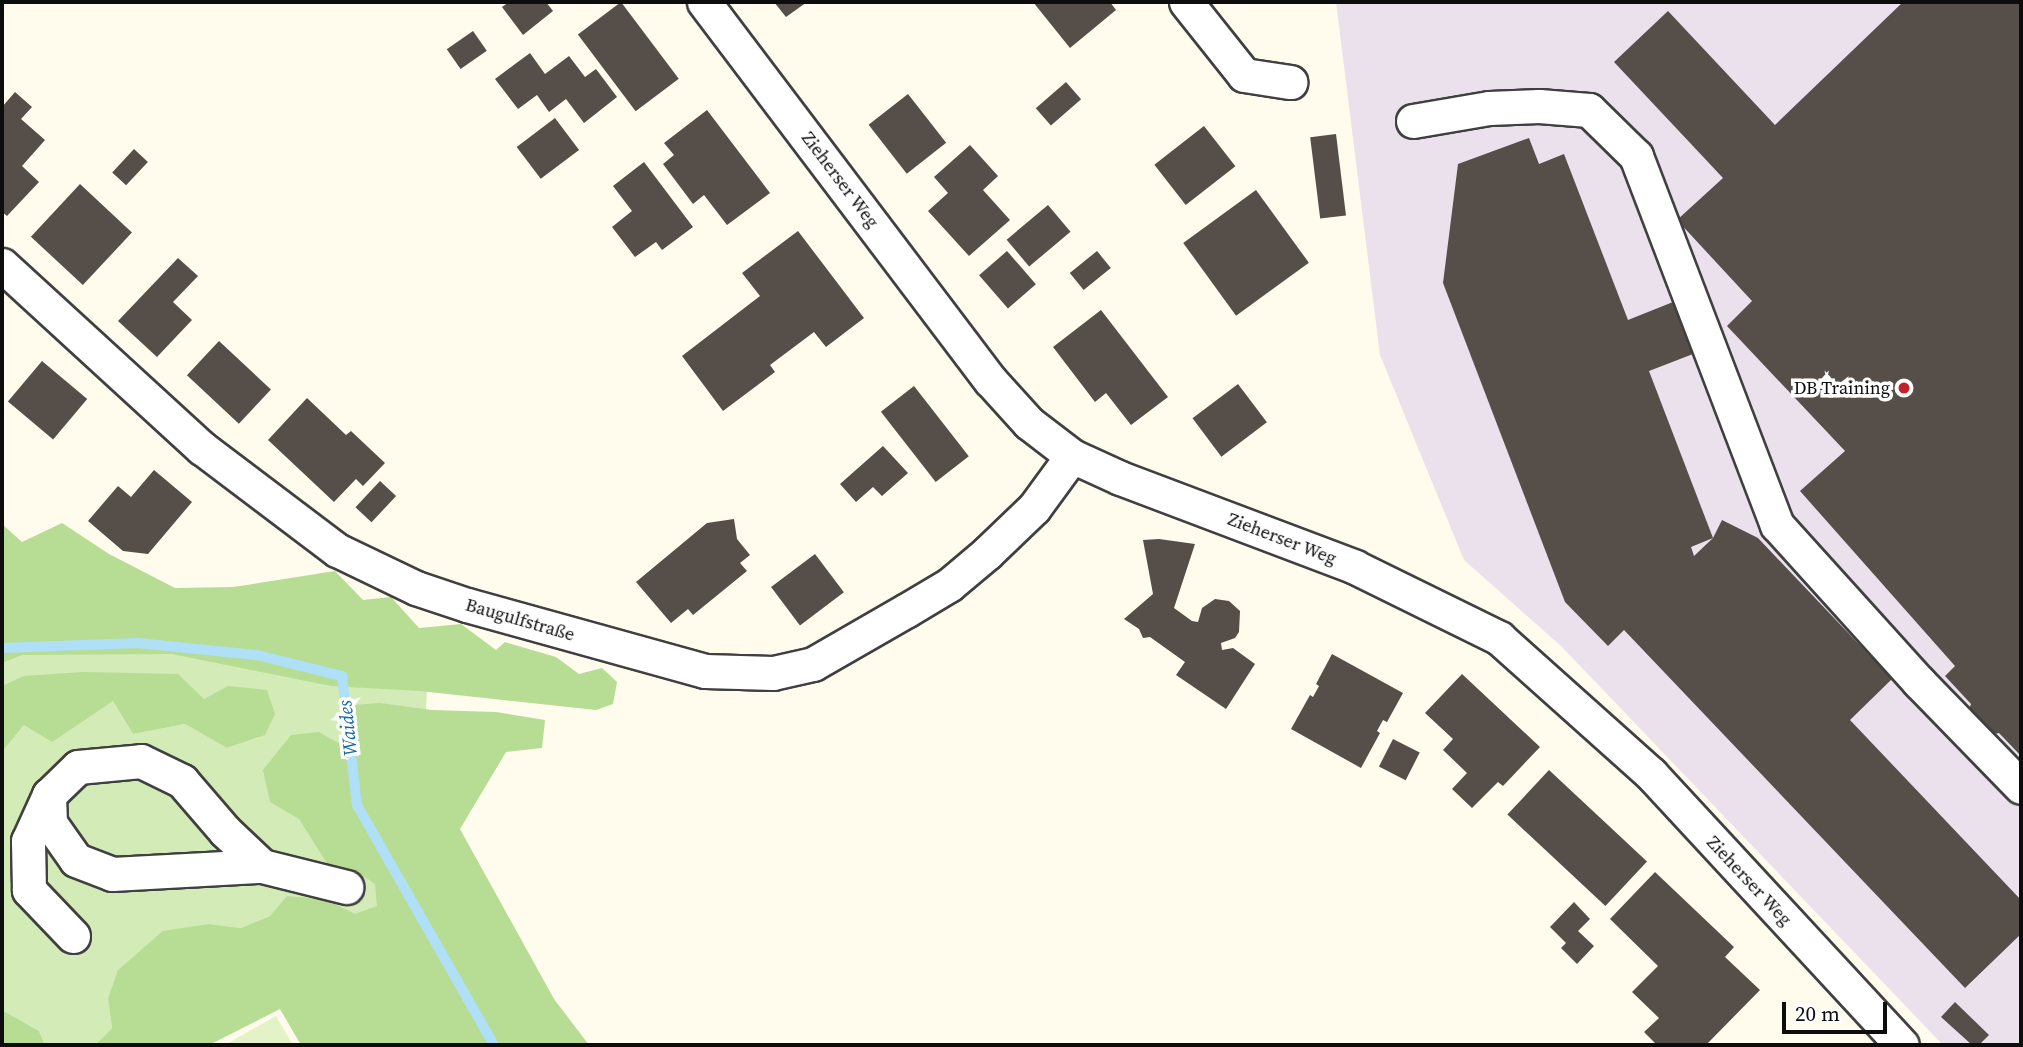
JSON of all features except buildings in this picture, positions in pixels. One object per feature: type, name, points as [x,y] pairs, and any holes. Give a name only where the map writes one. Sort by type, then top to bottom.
[{"type":"street","name":"Zieherser Weg","points":[[704,2],[931,298],[990,380],[1029,424],[1072,456],[1132,482],[1355,567],[1499,638],[1651,774],[1902,1045]]},
{"type":"street","points":[[1186,2],[1244,75],[1290,82]]},
{"type":"street","points":[[1413,121],[1489,108],[1539,106],[1589,110],[1636,156],[1777,524],[1919,682],[2021,787]]},
{"type":"street","name":"Baugulfstraße","points":[[2,265],[234,475],[337,550],[416,588],[705,671],[773,673],[813,664],[908,610],[949,585],[987,553],[1034,508],[1072,456]]},
{"type":"street","points":[[73,936],[29,890],[28,841],[49,795],[78,767],[141,761],[182,781],[225,831],[262,866]]},
{"type":"street","points":[[49,795],[50,823],[76,860],[112,874],[262,866],[346,887]]},
{"type":"shaded area","points":[[1336,2],[2021,2],[2021,1045],[1943,1045],[1561,646],[1464,560],[1380,355]]},
{"type":"green space","points":[[62,523],[109,554],[175,588],[233,587],[335,571],[363,600],[391,597],[419,628],[461,624],[496,650],[505,642],[556,657],[579,674],[602,668],[617,682],[613,704],[596,710],[420,691],[331,686],[172,654],[22,655],[2,663],[2,524],[22,542]]},
{"type":"green space","points":[[2,609],[427,690],[420,819],[529,1045],[270,916],[241,928],[209,924],[108,999],[112,1028],[95,1045],[45,1045],[39,1031],[2,1010],[2,752],[24,725],[88,716],[113,701],[133,734],[185,724],[227,748],[259,737],[101,688],[2,715]]},
{"type":"green space","points":[[83,672],[178,674],[204,699],[228,686],[267,690],[275,714],[265,735],[227,748],[185,724],[133,734],[113,701],[52,742],[24,725],[2,752],[2,686],[24,676]]},
{"type":"green space","points":[[380,703],[432,710],[496,712],[545,720],[542,748],[506,752],[460,829],[554,999],[589,1045],[301,1045],[280,1009],[209,1045],[95,1045],[112,1028],[108,999],[118,970],[163,931],[209,924],[241,928],[270,916],[287,896],[327,900],[355,914],[377,906],[375,884],[358,872],[328,865],[299,819],[270,802],[263,770],[291,735],[319,732],[342,745],[356,732],[353,705]]},
{"type":"green space","points":[[2,1010],[39,1031],[45,1045],[2,1045]]},
{"type":"green space","points":[[276,1016],[293,1045],[225,1045]]},
{"type":"waterway","name":"Waides","points":[[2,648],[138,643],[257,655],[342,676],[357,805],[494,1045]]},
{"type":"place","name":"DB Training","points":[[1904,388]]}]
